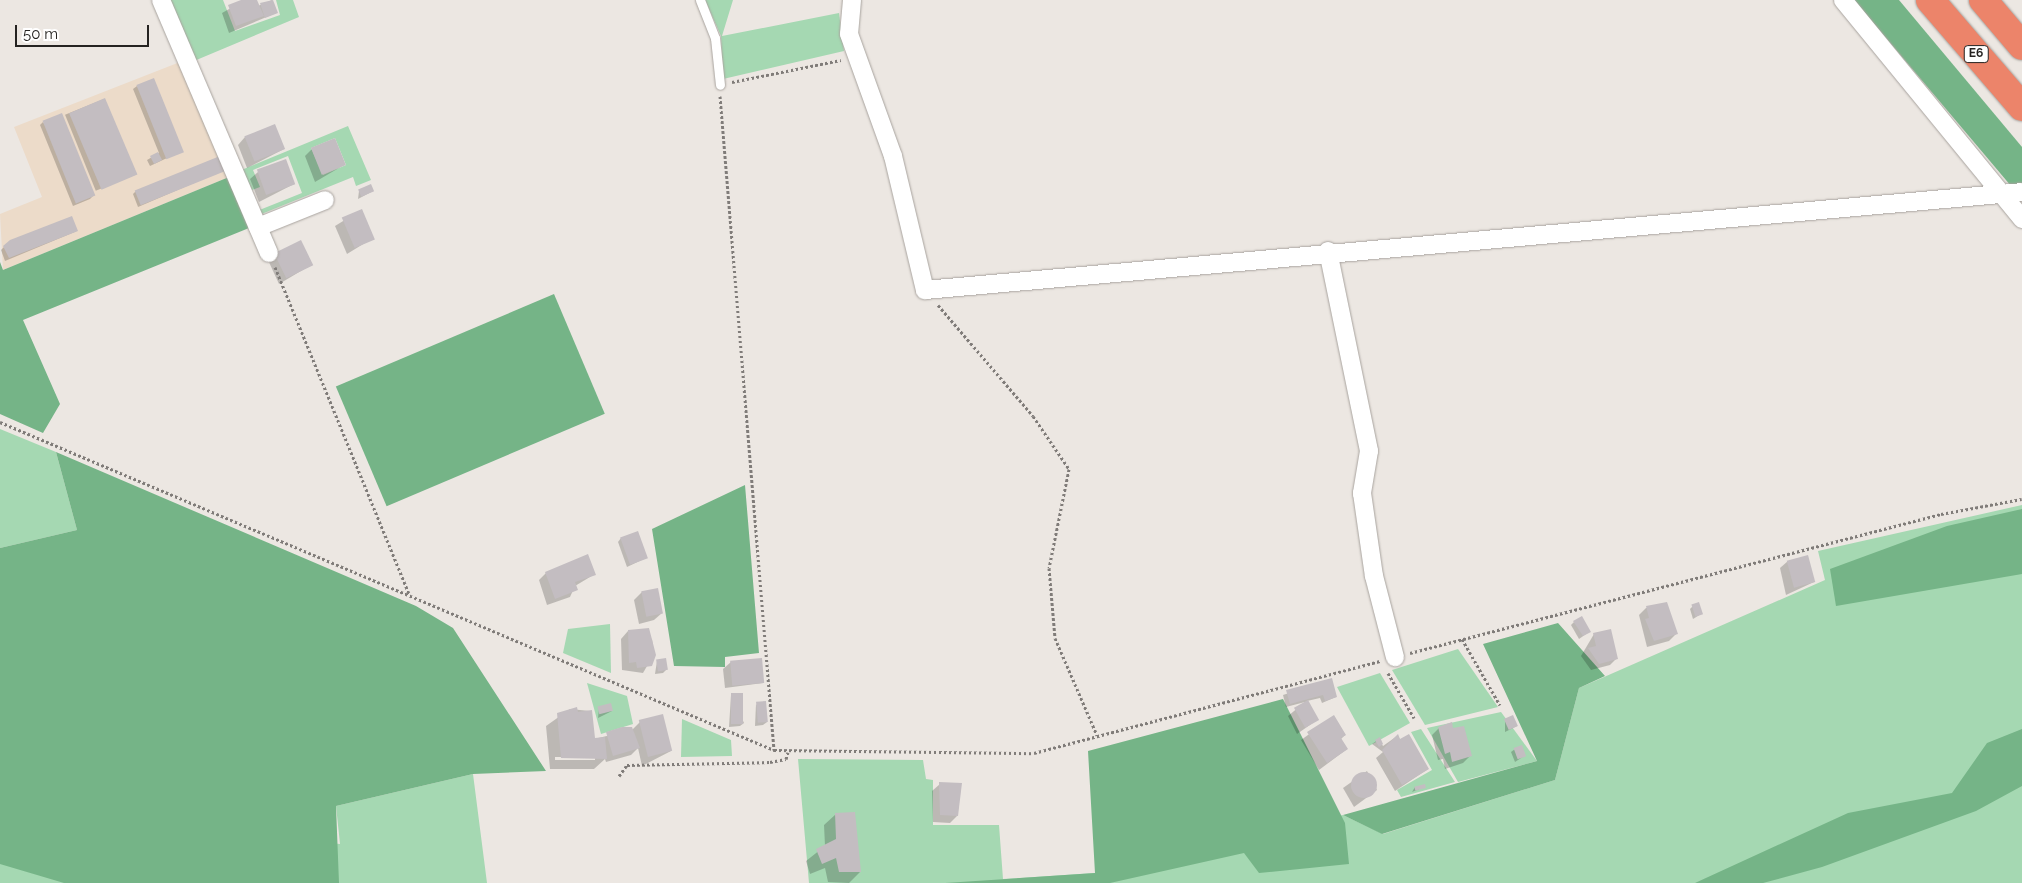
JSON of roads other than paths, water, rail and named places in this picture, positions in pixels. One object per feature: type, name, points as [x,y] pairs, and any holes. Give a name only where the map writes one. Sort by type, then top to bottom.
[{"type":"highway","name":"E6","points":[[1930,0],[2022,108]]},
{"type":"highway","points":[[1983,0],[2022,46]]},
{"type":"street","points":[[161,0],[269,253]]},
{"type":"street","points":[[852,0],[849,34],[893,156],[925,290],[1328,251],[2022,192]]},
{"type":"street","points":[[1843,0],[2022,219]]},
{"type":"street","points":[[258,227],[325,200]]},
{"type":"street","points":[[1328,251],[1369,451],[1362,493],[1388,659]]},
{"type":"lane","points":[[700,0],[715,38],[720,85]]}]
